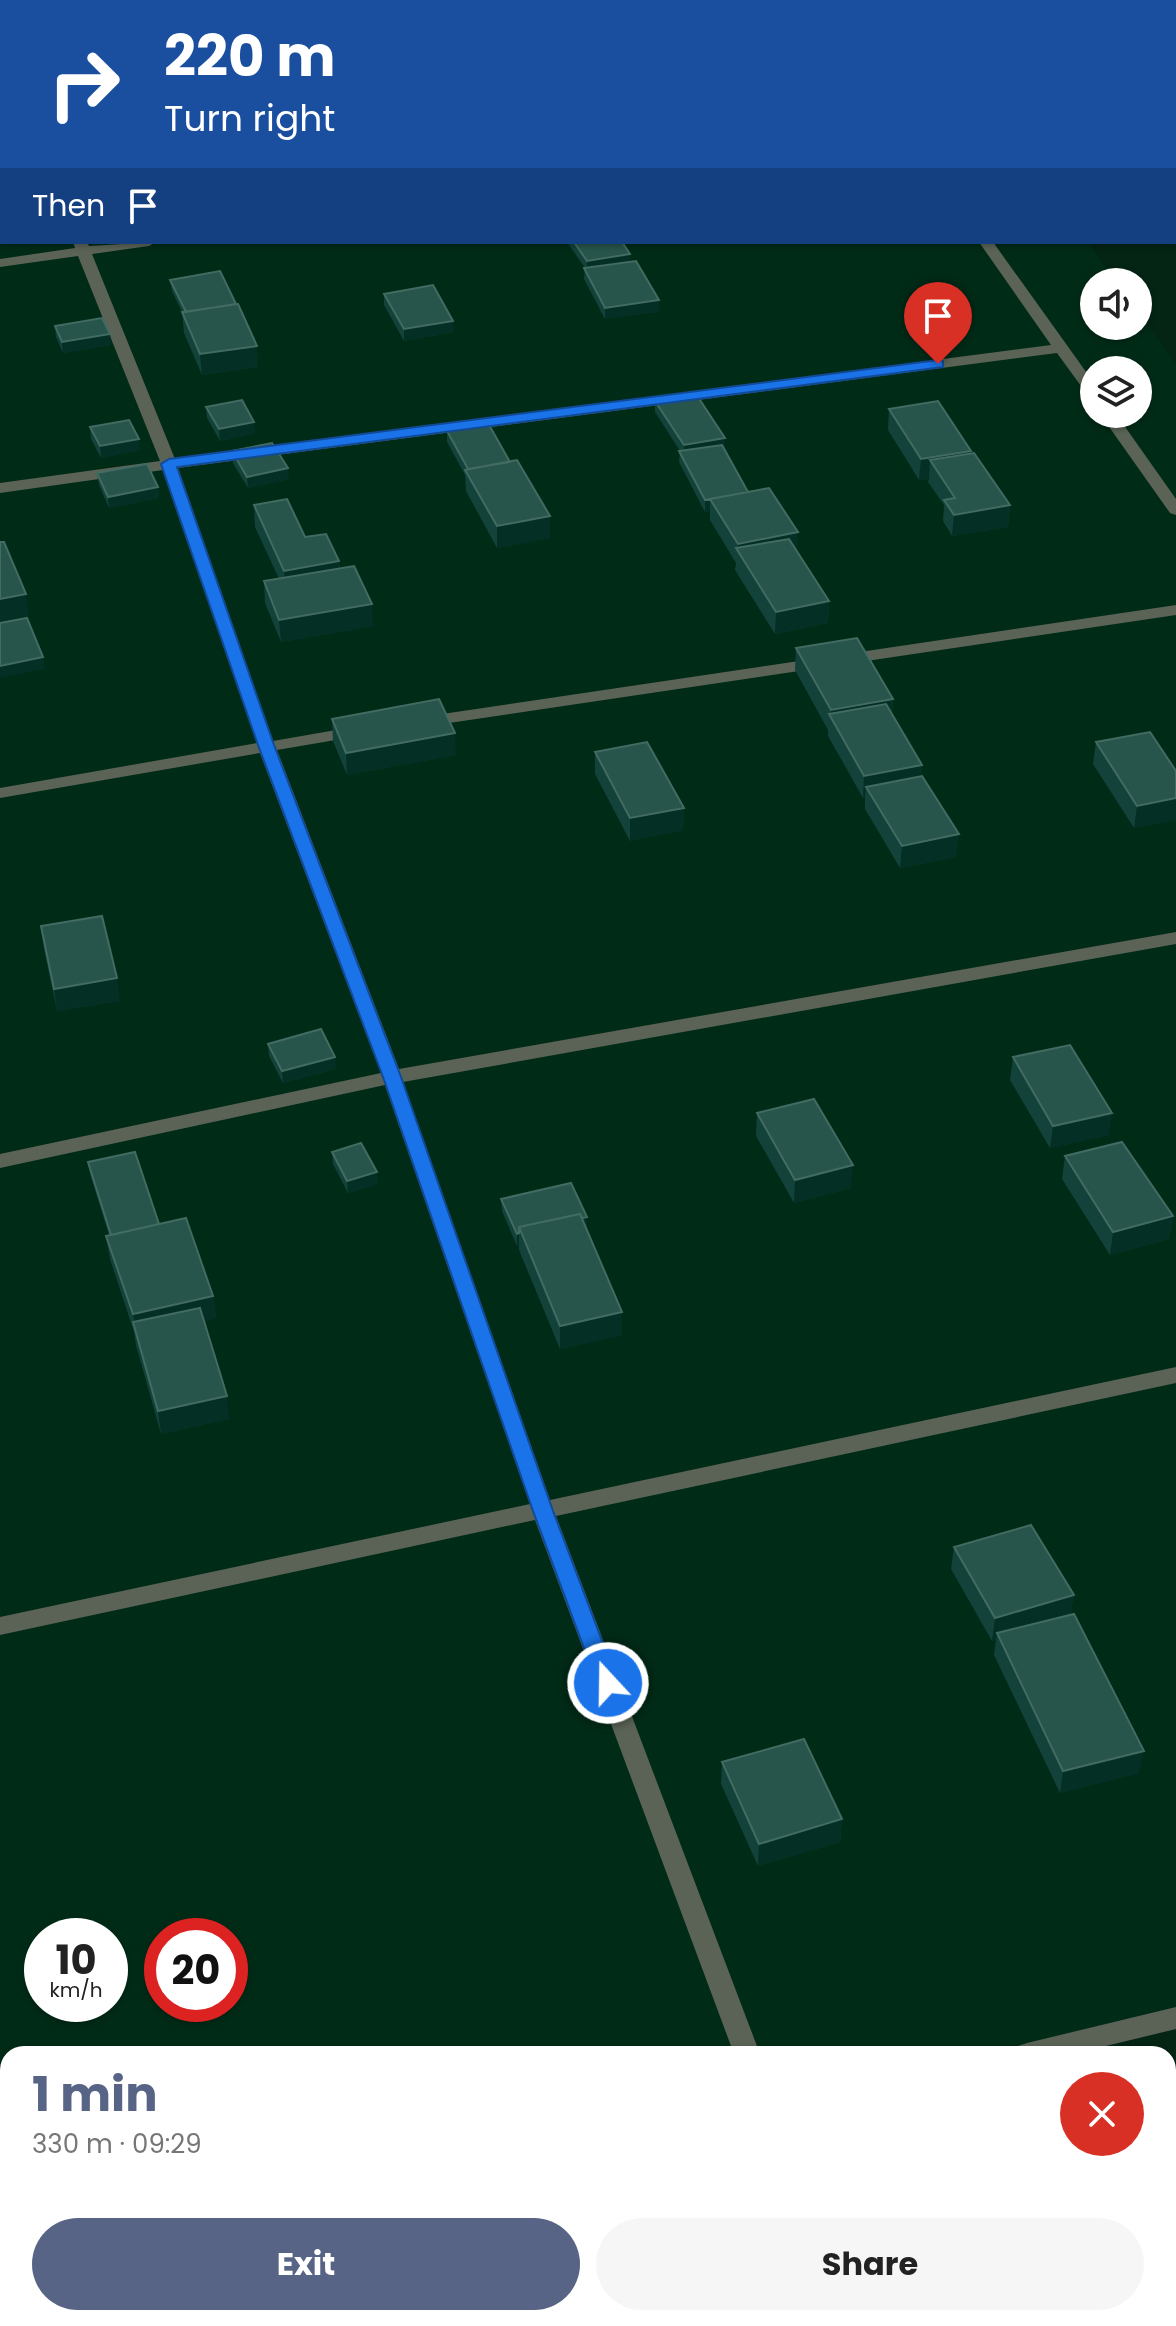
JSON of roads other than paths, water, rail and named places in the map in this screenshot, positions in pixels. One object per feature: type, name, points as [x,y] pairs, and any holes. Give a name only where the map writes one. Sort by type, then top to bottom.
[{"type":"street","points":[[0,263],[81,247],[122,244]]},
{"type":"street","points":[[987,244],[1080,374]]},
{"type":"street","points":[[81,247],[169,464],[266,745],[392,1077],[543,1511],[744,2046]]},
{"type":"street","points":[[0,488],[1061,348]]},
{"type":"street","points":[[1118,428],[1176,510]]},
{"type":"street","points":[[407,724],[1176,610]]},
{"type":"street","points":[[0,793],[376,728]]},
{"type":"street","points":[[0,1161],[392,1077],[1176,938]]},
{"type":"street","points":[[0,1626],[1176,1375]]},
{"type":"street","points":[[1060,2046],[1176,2018]]}]
